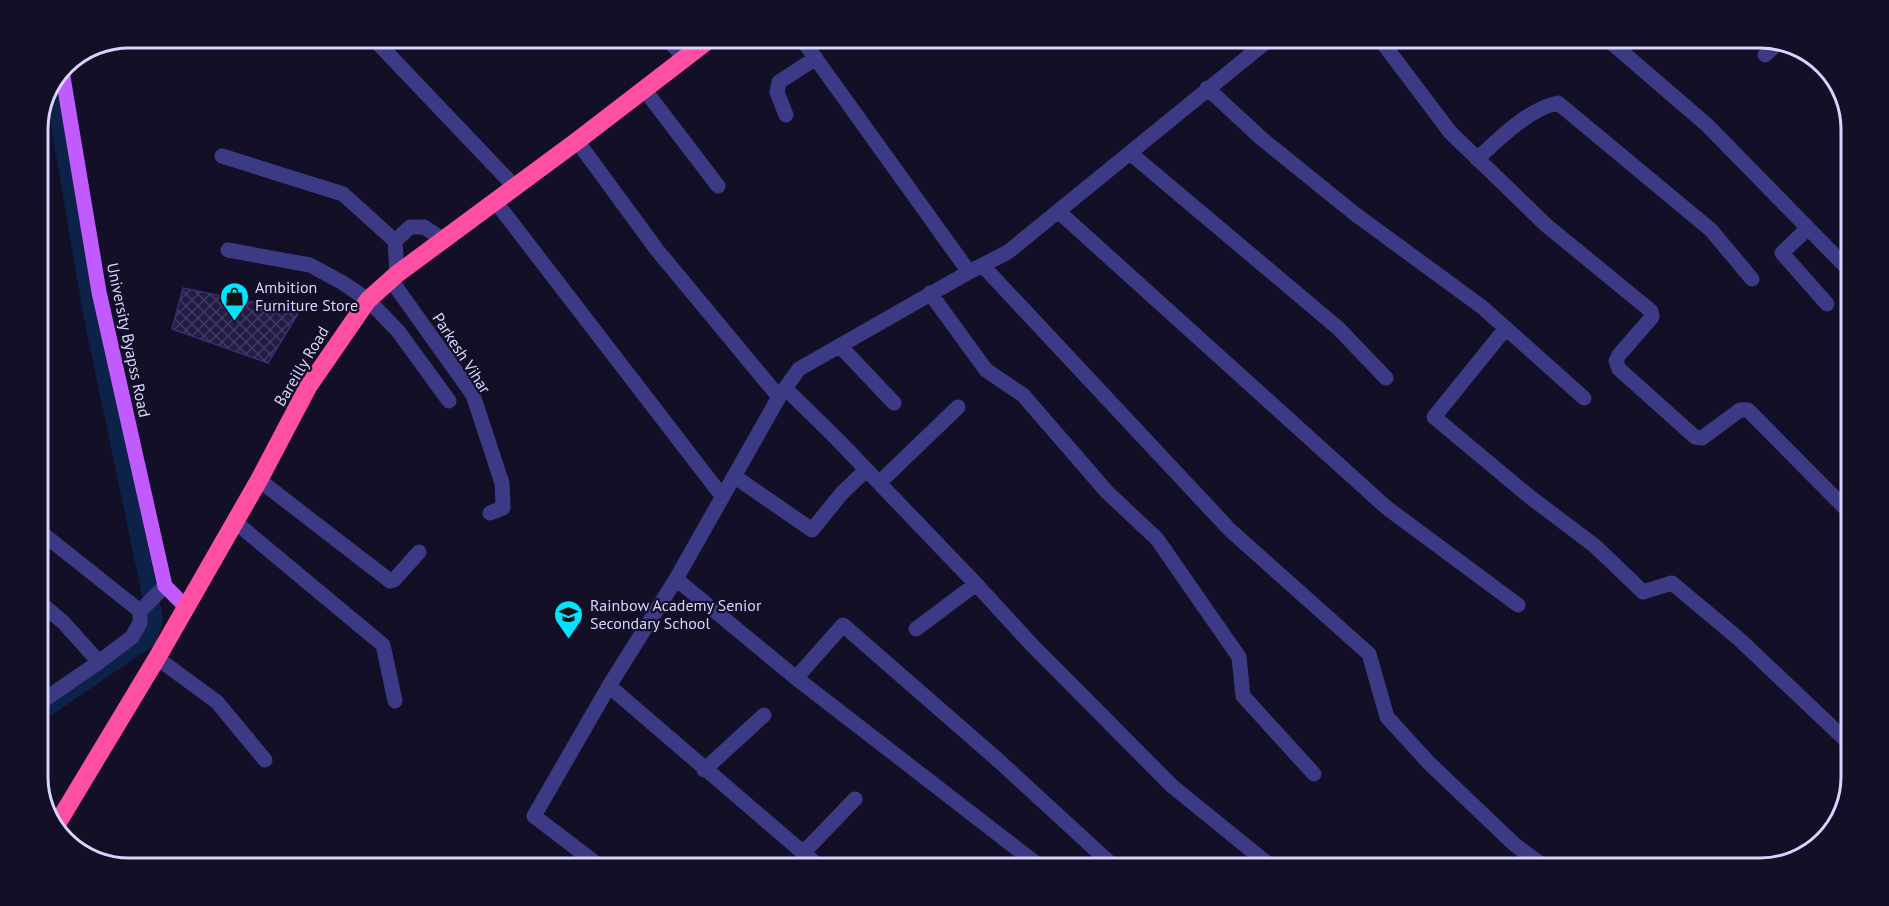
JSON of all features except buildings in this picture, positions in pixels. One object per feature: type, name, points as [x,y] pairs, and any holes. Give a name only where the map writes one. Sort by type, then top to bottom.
[{"type":"highway","name":"Bareilly Road","points":[[60,819],[157,658],[259,480],[308,387],[368,300],[394,277],[577,141],[697,48]]},
{"type":"main road","name":"University Byapss Road","points":[[64,82],[151,599]]},
{"type":"main road","points":[[151,599],[186,607]]},
{"type":"street","points":[[383,48],[515,187]]},
{"type":"street","points":[[675,48],[684,57]]},
{"type":"street","points":[[808,48],[976,269],[1230,530],[1369,654],[1388,717],[1429,763],[1505,836],[1533,858]]},
{"type":"street","points":[[589,858],[534,816],[609,686],[676,579],[782,392],[799,369],[930,293],[1008,252],[1258,48]]},
{"type":"street","points":[[1387,48],[1450,132],[1477,159],[1546,225],[1651,311],[1652,317],[1619,355],[1616,362],[1619,369],[1695,438],[1702,438],[1740,410],[1748,410],[1841,504]]},
{"type":"street","points":[[1618,48],[1707,125],[1841,262]]},
{"type":"street","points":[[1765,56],[1772,49]]},
{"type":"street","points":[[786,115],[777,92],[779,82],[816,58]]},
{"type":"street","points":[[644,88],[718,186]]},
{"type":"street","points":[[1208,88],[1261,138],[1355,214],[1482,307],[1584,398]]},
{"type":"street","points":[[1477,159],[1514,125],[1558,103],[1711,230],[1752,279]]},
{"type":"street","points":[[577,141],[657,250],[782,392],[879,483],[1031,645],[1181,794],[1261,858]]},
{"type":"street","points":[[1130,153],[1338,328],[1386,378]]},
{"type":"street","points":[[222,156],[343,194],[395,241]]},
{"type":"street","points":[[495,201],[722,496]]},
{"type":"street","points":[[1058,211],[1387,508],[1518,605]]},
{"type":"street","points":[[394,277],[395,241],[410,227],[424,227],[444,240]]},
{"type":"street","points":[[1808,228],[1782,253],[1827,304]]},
{"type":"street","points":[[228,250],[310,265],[344,283],[368,300],[398,331],[449,401]]},
{"type":"street","name":"Parkesh Vihar","points":[[394,277],[473,395],[502,483],[503,508],[490,513]]},
{"type":"street","points":[[930,293],[986,370],[1023,395],[1107,492],[1157,539],[1239,657],[1243,696],[1314,774]]},
{"type":"street","points":[[1506,328],[1434,417],[1530,497],[1596,546],[1643,592],[1672,583],[1739,639],[1841,736]]},
{"type":"street","points":[[840,346],[894,403]]},
{"type":"street","points":[[879,483],[958,407]]},
{"type":"street","points":[[734,476],[812,530],[842,493],[866,470]]},
{"type":"street","points":[[259,480],[390,581],[394,580],[419,552]]},
{"type":"street","points":[[234,521],[383,645],[395,701]]},
{"type":"street","points":[[48,536],[151,599],[132,637],[48,698]]},
{"type":"street","points":[[676,579],[796,678],[1029,858]]},
{"type":"street","points":[[916,629],[976,584]]},
{"type":"street","points":[[48,609],[63,622],[99,662]]},
{"type":"street","points":[[796,678],[843,625],[999,761],[1105,858]]},
{"type":"street","points":[[157,658],[217,702],[265,760]]},
{"type":"street","points":[[609,686],[809,858]]},
{"type":"street","points":[[704,770],[764,715]]},
{"type":"street","points":[[803,853],[855,799]]},
{"type":"waterway","points":[[48,708],[149,639],[155,618],[91,313],[54,98]]},
{"type":"place","name":"Ambition Furniture Store","points":[[234,322]]},
{"type":"place","name":"Rainbow Academy Senior Secondary School","points":[[569,640]]}]
